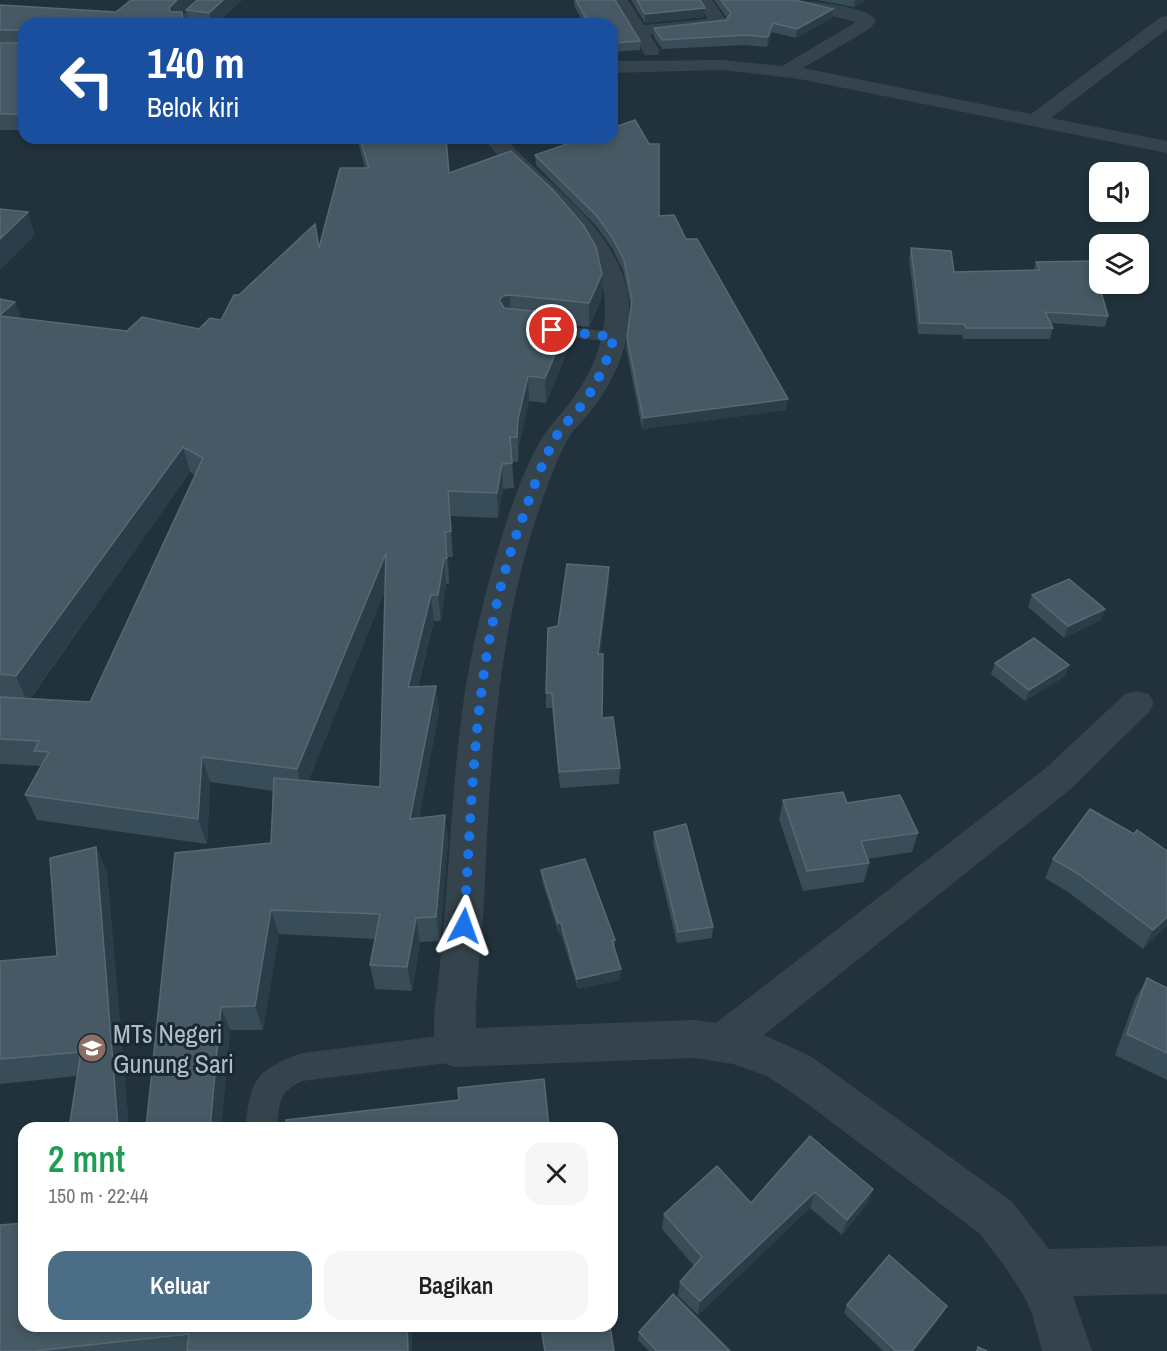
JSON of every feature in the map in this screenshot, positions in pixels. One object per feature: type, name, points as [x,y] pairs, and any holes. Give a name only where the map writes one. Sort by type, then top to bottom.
[{"type":"street","points":[[620,0],[659,65]]},
{"type":"street","points":[[639,31],[719,23],[704,0]]},
{"type":"street","points":[[786,71],[865,24],[867,20],[789,0]]},
{"type":"street","points":[[1034,121],[1167,21]]},
{"type":"street","points":[[618,67],[723,65],[786,71],[1167,147]]},
{"type":"street","points":[[500,144],[530,177],[577,221],[603,255],[616,294],[614,337],[596,383],[561,430],[539,475],[520,525],[503,581],[489,642],[479,709],[455,1015],[456,1048],[694,1039],[752,1048],[780,1059],[805,1075],[995,1217],[1018,1242],[1038,1273],[1054,1306],[1067,1351]]},
{"type":"street","points":[[723,1042],[1060,777],[1137,703]]},
{"type":"street","points":[[1038,1273],[1167,1270]]},
{"type":"lane","points":[[186,18],[201,3]]},
{"type":"lane","points":[[522,327],[614,337]]},
{"type":"lane","points":[[262,1122],[267,1088],[280,1074],[302,1067],[456,1048]]},
{"type":"building","points":[[131,0],[177,0],[169,8],[171,12],[182,12],[182,18],[18,18],[18,30],[0,30],[0,5],[116,12]]},
{"type":"building","points":[[197,0],[223,0],[209,13],[186,10]]},
{"type":"building","points":[[576,0],[615,0],[640,41],[618,43],[618,18],[586,18]]},
{"type":"building","points":[[637,0],[700,0],[705,8],[645,14]]},
{"type":"building","points":[[721,0],[795,0],[833,9],[797,29],[773,23],[768,37],[746,35],[662,40],[654,28],[726,20],[731,13]]},
{"type":"building","points":[[0,43],[18,43],[18,114],[0,114]]},
{"type":"building","points":[[635,120],[649,144],[659,144],[659,216],[674,215],[686,239],[697,239],[788,399],[643,418],[627,337],[632,300],[624,260],[612,237],[597,216],[535,155],[567,144],[618,144],[618,126]]},
{"type":"building","points":[[362,144],[447,144],[449,173],[511,151],[552,189],[584,226],[596,247],[602,274],[589,303],[510,295],[503,296],[499,300],[504,308],[572,315],[545,378],[528,376],[518,419],[517,437],[510,437],[512,463],[502,464],[497,493],[448,491],[451,531],[445,532],[447,558],[444,559],[438,595],[431,595],[408,687],[436,686],[410,819],[445,815],[436,917],[416,918],[407,967],[370,965],[380,914],[271,910],[255,1006],[221,1007],[211,1122],[147,1122],[175,853],[271,843],[274,778],[380,787],[386,553],[297,769],[202,757],[198,819],[25,795],[49,752],[34,751],[39,741],[0,739],[0,697],[90,702],[203,458],[183,447],[16,676],[0,674],[0,316],[127,331],[142,317],[199,329],[210,318],[221,320],[234,295],[239,295],[315,224],[319,248],[340,168],[369,168]]},
{"type":"building","points":[[0,209],[28,212],[0,239]]},
{"type":"building","points":[[911,248],[951,251],[954,272],[1040,270],[1036,262],[1089,261],[1089,294],[1102,294],[1108,316],[1045,312],[1053,328],[966,328],[964,324],[920,323]]},
{"type":"building","points":[[0,299],[15,302],[0,315]]},
{"type":"building","points":[[567,564],[609,567],[598,654],[603,654],[602,718],[613,717],[620,768],[559,772],[552,693],[546,693],[548,628],[558,626]]},
{"type":"building","points":[[1069,579],[1105,609],[1068,626],[1032,595]]},
{"type":"building","points":[[1034,638],[1069,665],[1029,690],[995,663]]},
{"type":"building","points":[[843,792],[847,803],[900,795],[918,833],[861,841],[869,863],[807,871],[783,800]]},
{"type":"building","points":[[1090,809],[1134,834],[1137,830],[1167,851],[1167,917],[1153,930],[1077,873],[1053,859]]},
{"type":"building","points":[[686,824],[713,927],[678,932],[654,832]]},
{"type":"building","points":[[96,847],[118,1122],[70,1122],[81,1052],[0,1059],[0,961],[57,956],[50,858]]},
{"type":"building","points":[[585,859],[615,940],[612,941],[621,969],[577,979],[561,923],[558,923],[541,870]]},
{"type":"building","points":[[1147,978],[1167,988],[1167,1053],[1127,1034]]},
{"type":"building","points":[[544,1079],[548,1122],[286,1122],[286,1120],[459,1100],[458,1088]]},
{"type":"building","points":[[810,1136],[873,1189],[847,1220],[815,1192],[700,1301],[680,1282],[702,1257],[664,1214],[717,1166],[751,1203]]},
{"type":"building","points":[[18,1224],[18,1332],[407,1332],[408,1351],[187,1351],[189,1334],[34,1351],[0,1351],[0,1225]]},
{"type":"building","points":[[889,1255],[947,1306],[912,1351],[896,1351],[847,1305]]},
{"type":"building","points":[[673,1294],[730,1351],[657,1351],[639,1332]]},
{"type":"building","points":[[542,1332],[611,1332],[614,1351],[545,1351]]},
{"type":"place","name":"MTs Negeri Gunung Sari","points":[[92,1048]]},
{"type":"route","points":[[464,926],[479,709],[489,642],[503,581],[520,525],[539,475],[561,430],[596,383],[607,360],[614,337],[552,330]]}]
